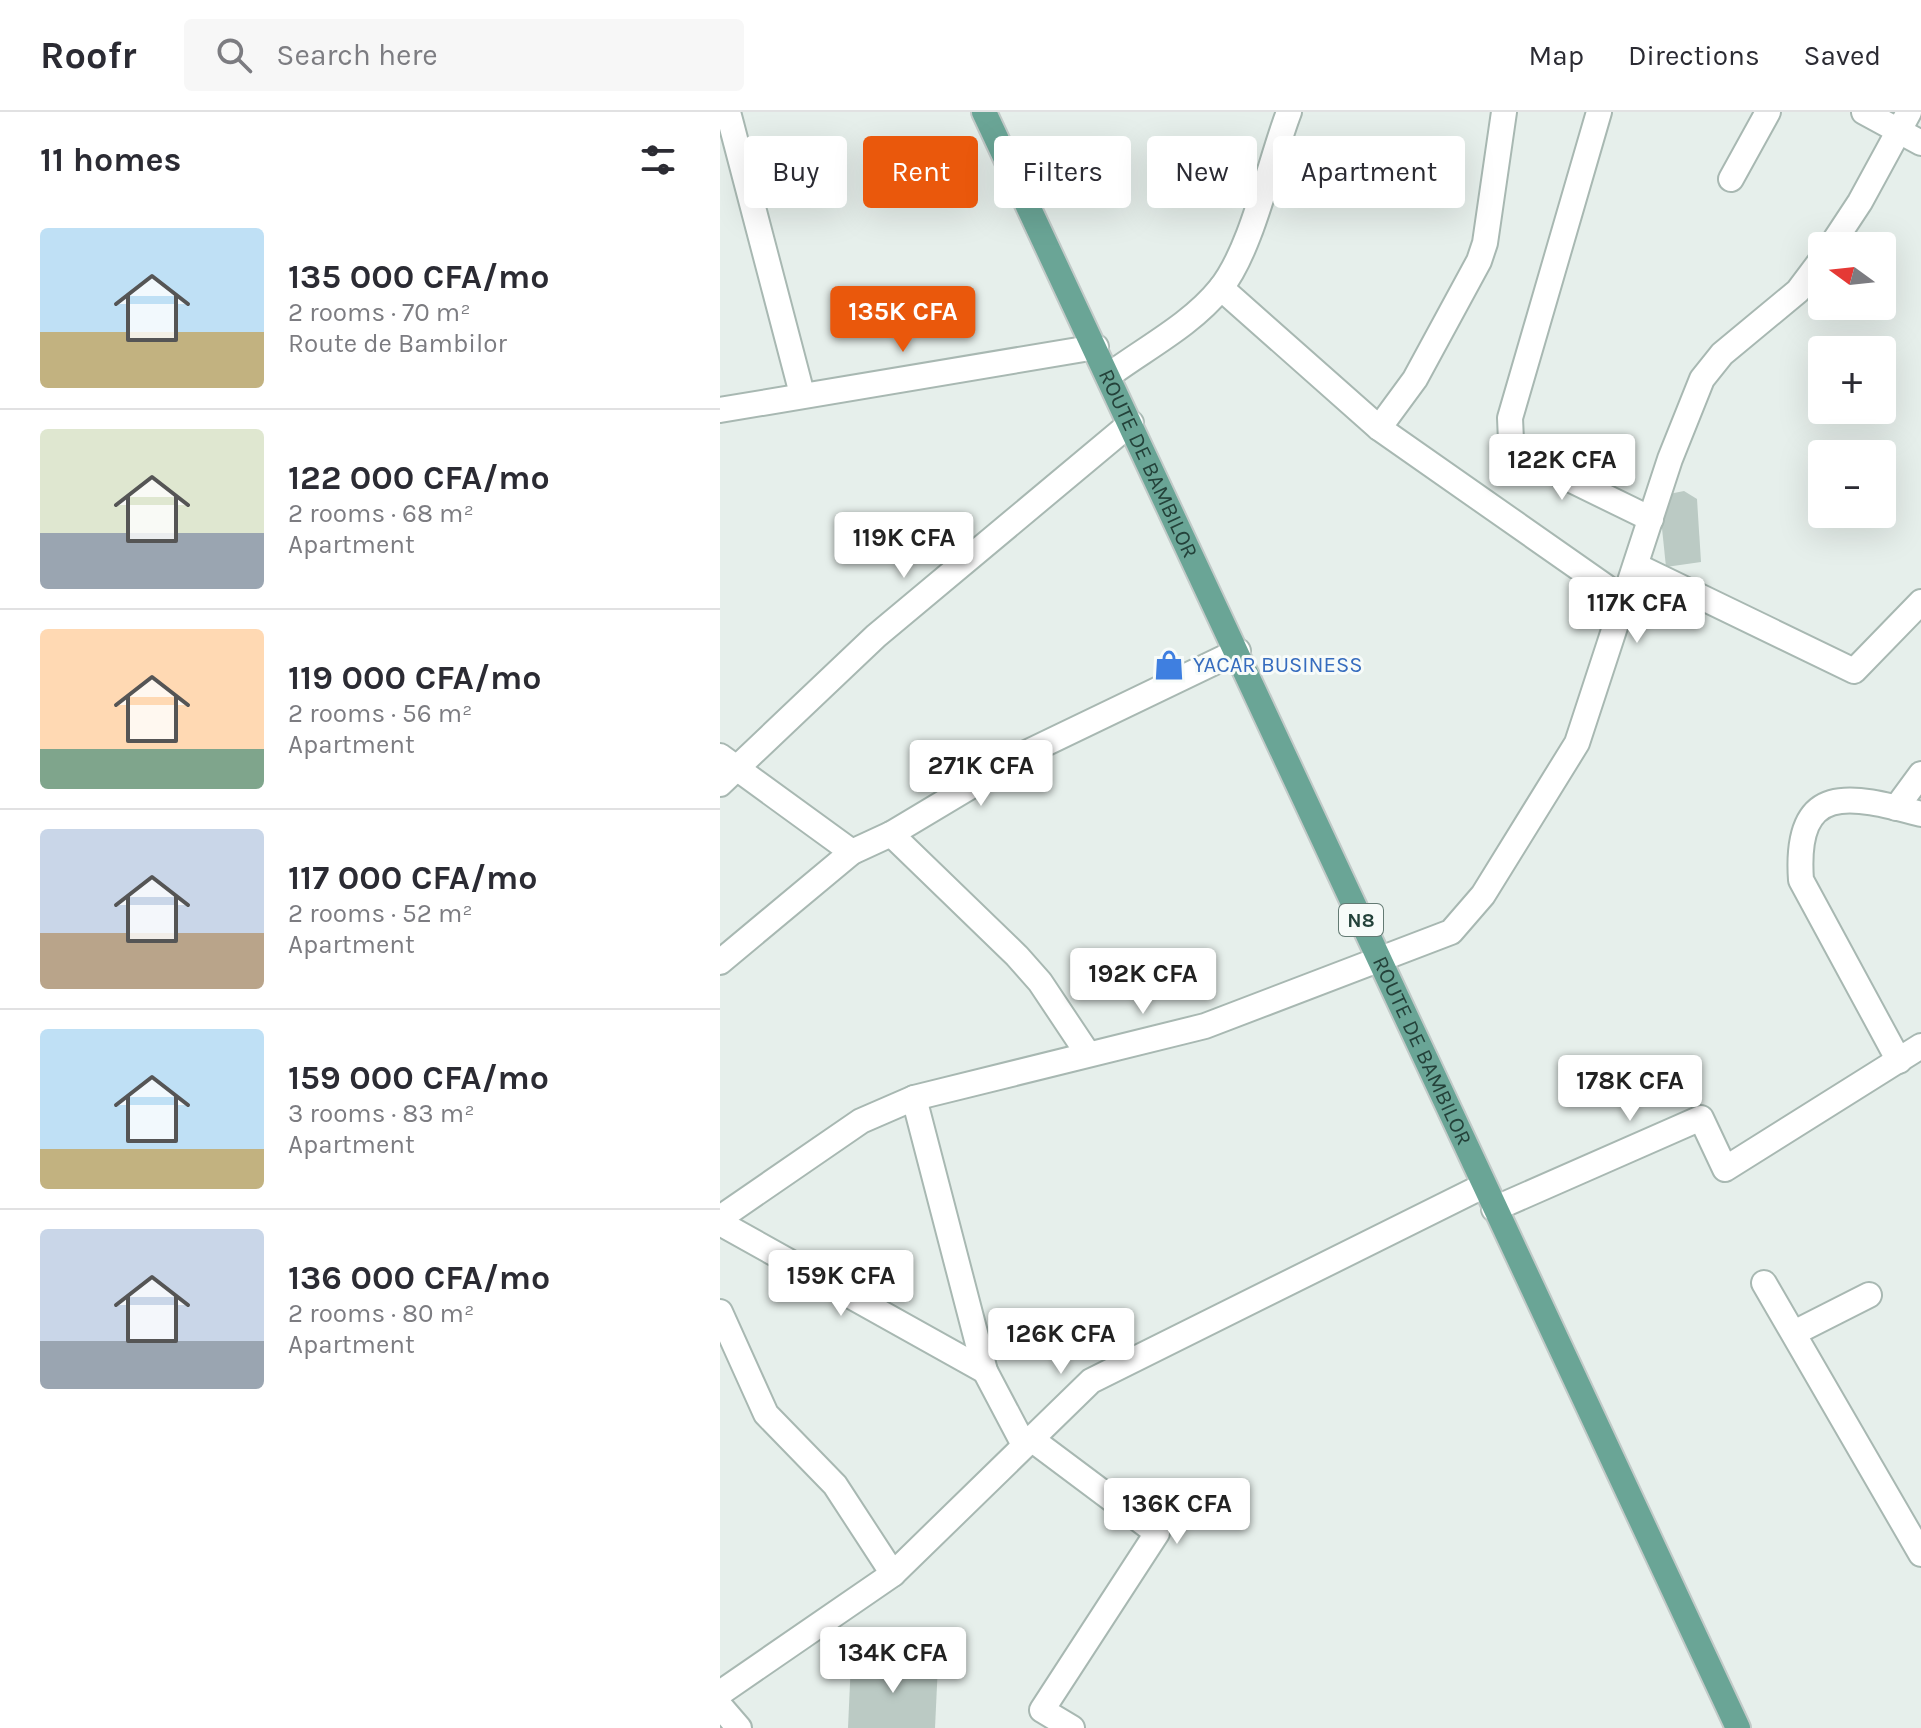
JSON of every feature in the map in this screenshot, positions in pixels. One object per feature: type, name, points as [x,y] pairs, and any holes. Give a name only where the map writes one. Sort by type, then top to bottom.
[{"type":"main road","name":"ROUTE DE BAMBILOR","points":[[984,112],[1738,1728]]},
{"type":"street","points":[[728,112],[802,394]]},
{"type":"street","points":[[1108,376],[1187,319],[1221,288],[1249,230],[1289,112]]},
{"type":"street","points":[[1379,428],[1415,379],[1479,261],[1485,243],[1504,112]]},
{"type":"street","points":[[1599,112],[1510,418],[1511,441],[1520,455],[1651,519]]},
{"type":"street","points":[[1731,179],[1768,112]]},
{"type":"street","points":[[1840,232],[1910,129],[1864,112]]},
{"type":"street","points":[[985,1371],[720,1220],[861,1121],[914,1098],[1205,1026],[1451,932],[1483,895],[1577,743],[1670,459],[1702,379],[1722,354],[1798,291],[1808,278]]},
{"type":"street","points":[[1221,288],[1379,428],[1626,601]]},
{"type":"street","points":[[720,410],[1096,347]]},
{"type":"street","points":[[852,852],[725,769],[876,636],[1131,423]]},
{"type":"street","points":[[1637,566],[1854,671],[1921,602]]},
{"type":"street","points":[[720,962],[852,852],[891,834],[1028,752],[1238,651]]},
{"type":"street","points":[[1896,808],[1921,774]]},
{"type":"street","points":[[1899,1061],[1801,880],[1802,834],[1814,811],[1849,798],[1921,814]]},
{"type":"street","points":[[891,834],[1017,956],[1040,982],[1088,1054]]},
{"type":"street","points":[[1494,1209],[1701,1118],[1725,1169],[1921,1046]]},
{"type":"street","points":[[914,1098],[985,1371],[1027,1442],[1157,1533],[1042,1710],[1072,1728]]},
{"type":"street","points":[[720,1693],[893,1574],[1091,1381],[1483,1186]]},
{"type":"street","points":[[1764,1283],[1921,1554]]},
{"type":"street","points":[[1794,1333],[1869,1295]]},
{"type":"street","points":[[720,1312],[766,1414],[835,1485],[893,1574]]},
{"type":"street","points":[[720,1706],[739,1728]]},
{"type":"building","points":[[1684,491],[1697,499],[1701,562],[1666,567],[1660,509],[1669,494]]},
{"type":"building","points":[[851,1661],[938,1664],[935,1728],[848,1728]]},
{"type":"place","name":"YACAR BUSINESS","points":[[1169,665]]}]
